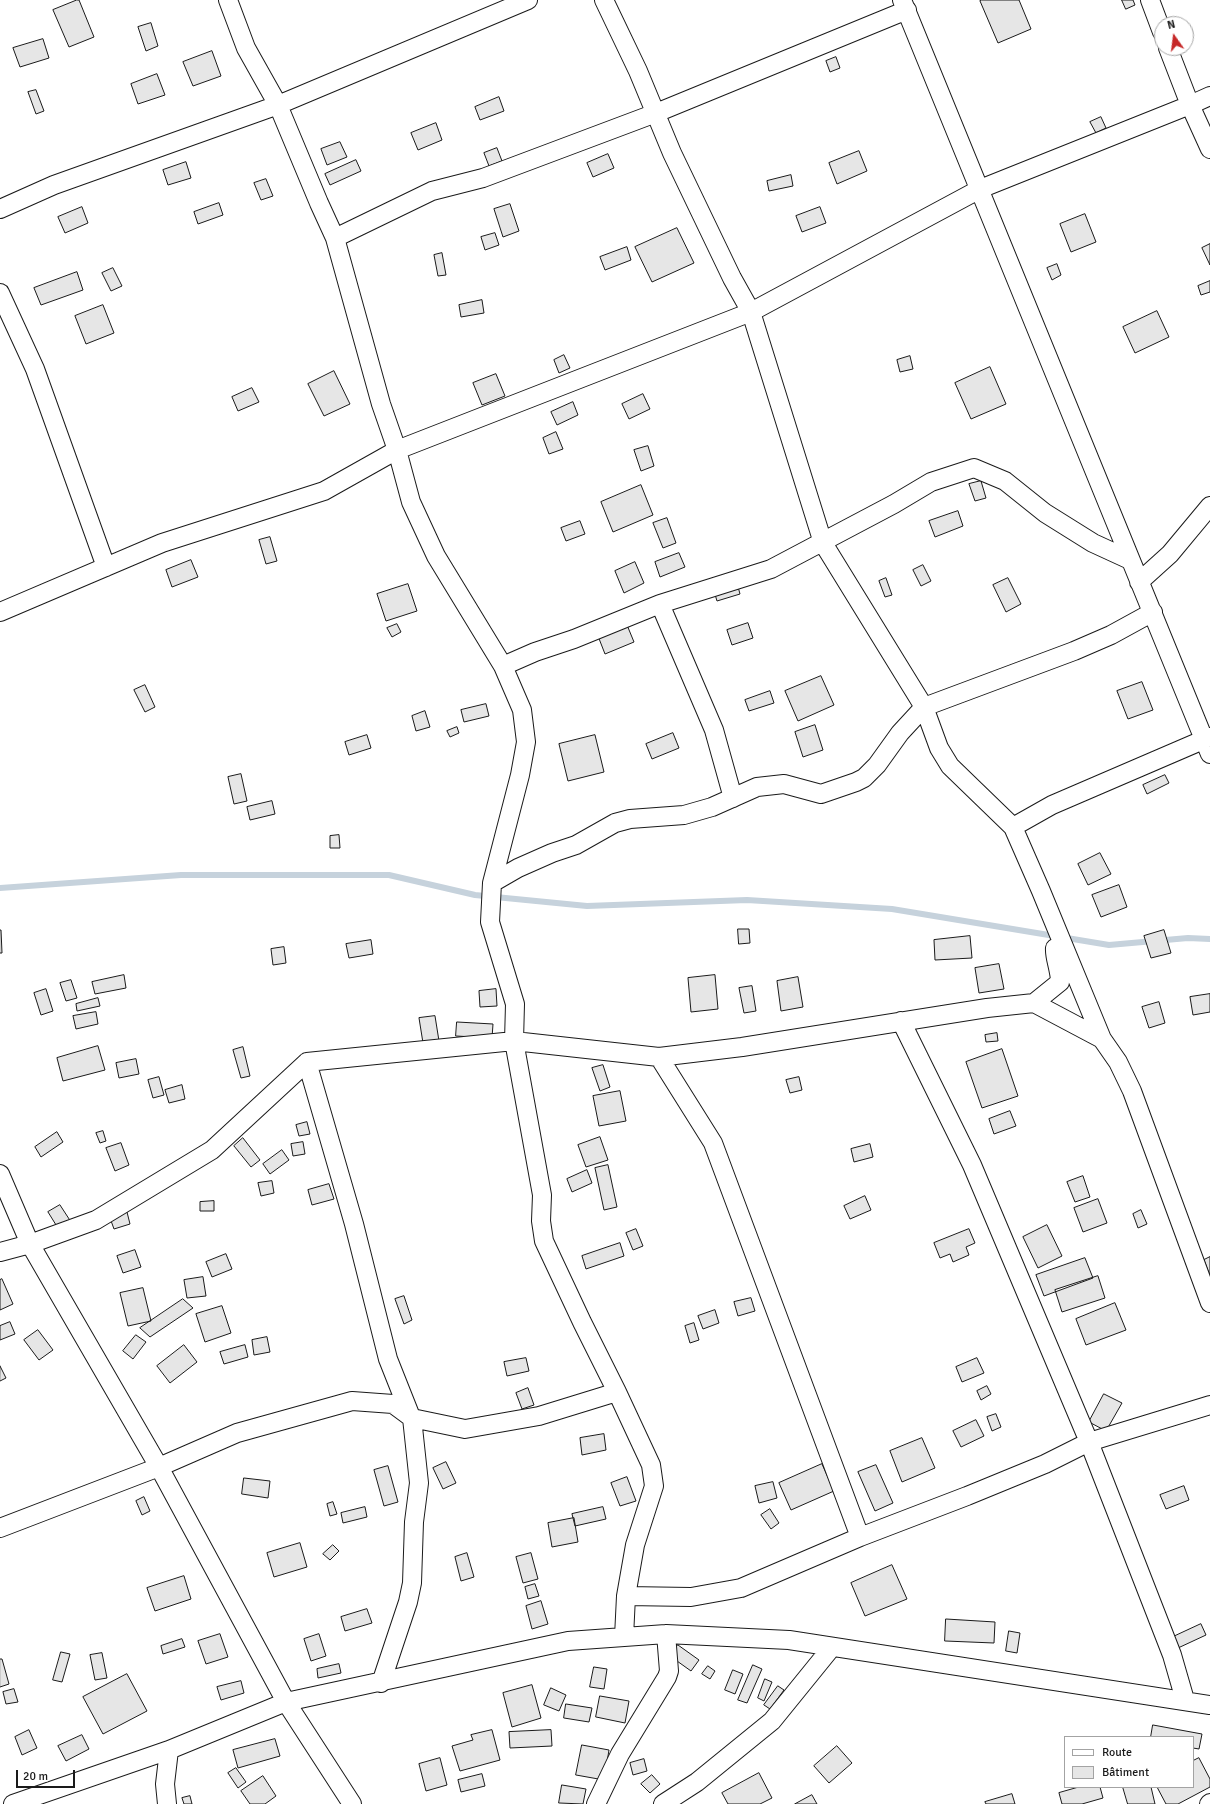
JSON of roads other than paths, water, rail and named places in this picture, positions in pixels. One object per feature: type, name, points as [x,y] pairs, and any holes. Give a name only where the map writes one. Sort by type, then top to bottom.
[{"type":"street","points":[[228,0],[246,48],[278,105],[335,238],[381,404],[397,450],[411,502],[436,556],[503,666],[522,710],[526,742],[520,775],[492,883],[490,922],[515,1004],[514,1040],[542,1195],[544,1241],[651,1465],[654,1486],[635,1545],[626,1596],[624,1637]]},
{"type":"street","points":[[0,209],[54,185],[278,105],[528,0]]},
{"type":"street","points":[[604,0],[638,71],[672,153],[732,278],[751,312],[823,542],[924,707],[939,748],[950,766],[1013,827],[1102,1039],[1118,1062],[1132,1091],[1210,1304]]},
{"type":"street","points":[[1150,0],[1156,16]]},
{"type":"street","points":[[335,238],[432,191],[483,178],[656,113],[904,5],[1139,582],[1208,743],[1052,805],[1013,827]]},
{"type":"street","points":[[1171,56],[1190,105],[1210,149]]},
{"type":"street","points":[[0,612],[162,543],[324,491],[397,450],[751,312],[980,189],[1210,96]]},
{"type":"street","points":[[0,293],[35,369],[106,567]]},
{"type":"street","points":[[503,666],[535,652],[574,639],[660,604],[771,570],[894,504],[931,482],[974,468],[1005,481],[1045,513],[1093,543],[1130,560]]},
{"type":"street","points":[[1139,582],[1170,554],[1210,506]]},
{"type":"street","points":[[660,604],[714,730],[733,798]]},
{"type":"street","points":[[492,883],[518,868],[552,853],[576,845],[615,823],[630,819],[684,815],[712,807],[748,790],[776,784],[784,784],[821,794],[856,782],[864,778],[877,766],[900,733],[924,707],[1074,651],[1111,635],[1153,612]]},
{"type":"street","points":[[0,1252],[30,1244],[96,1220],[212,1150],[307,1062],[514,1040],[659,1057],[742,1047],[987,1008],[1034,1003],[1060,982],[1060,970],[1054,953],[1056,946],[1062,944]]},
{"type":"street","points":[[1034,1003],[1102,1039]]},
{"type":"street","points":[[901,1021],[972,1165],[1089,1442],[1172,1654],[1185,1700]]},
{"type":"street","points":[[659,1057],[713,1143],[860,1537]]},
{"type":"street","points":[[307,1062],[354,1224],[388,1359],[412,1418],[419,1484],[414,1522],[412,1583],[408,1602],[381,1683]]},
{"type":"street","points":[[0,1174],[30,1244],[159,1467],[286,1702],[352,1804]]},
{"type":"street","points":[[0,1528],[159,1467],[237,1433],[352,1401],[393,1404],[412,1418],[465,1428],[539,1416],[617,1392]]},
{"type":"street","points":[[626,1596],[691,1597],[741,1588],[860,1537],[1045,1464],[1089,1442],[1210,1405]]},
{"type":"street","points":[[13,1804],[169,1750],[286,1702],[568,1642],[624,1637],[666,1634],[789,1640],[1210,1705]]},
{"type":"street","points":[[596,1804],[620,1754],[667,1677],[669,1671],[666,1634]]},
{"type":"street","points":[[663,1804],[697,1782],[772,1721],[832,1647]]},
{"type":"street","points":[[167,1804],[165,1784],[169,1750]]},
{"type":"waterway","points":[[0,888],[181,875],[389,875],[475,895],[587,906],[747,900],[892,909],[1109,945],[1188,938],[1210,939]]}]
